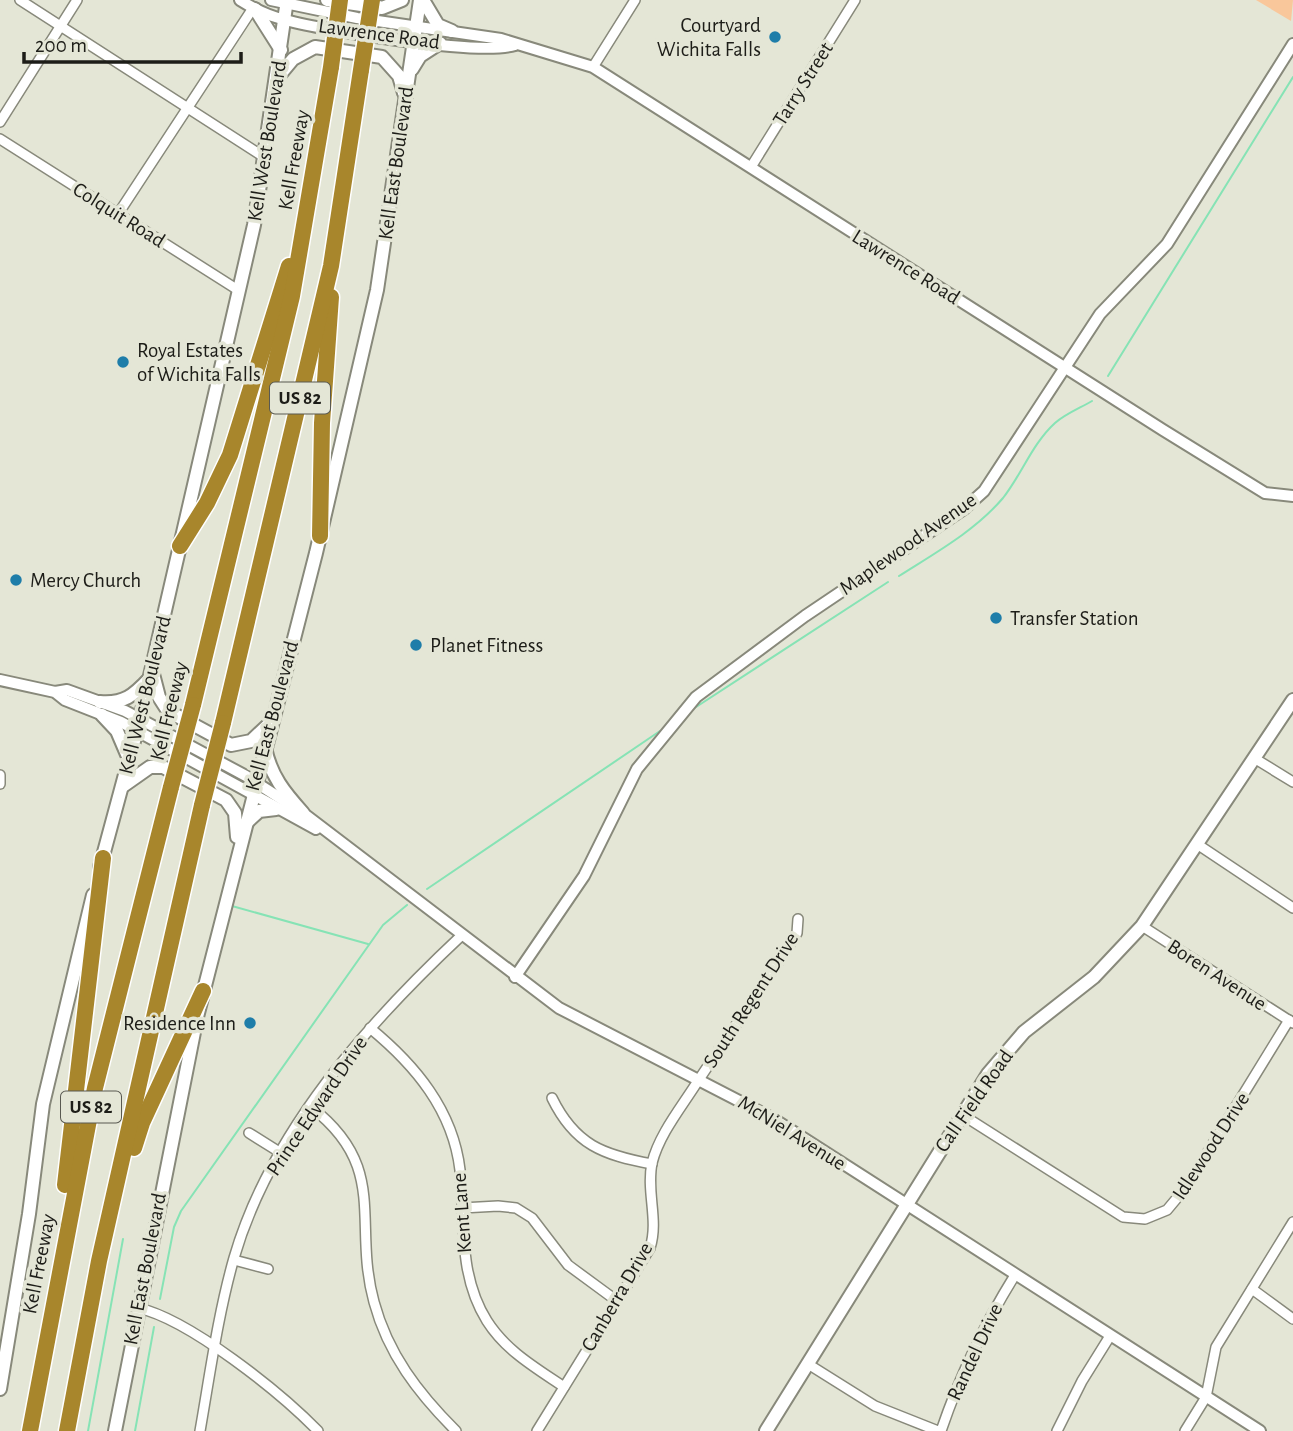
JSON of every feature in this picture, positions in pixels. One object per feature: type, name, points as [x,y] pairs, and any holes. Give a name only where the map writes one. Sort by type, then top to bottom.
[{"type":"highway","name":"Kell Freeway","points":[[30,1431],[95,1088],[292,296],[340,0]]},
{"type":"highway","name":"US 82","points":[[67,1431],[99,1261],[202,805],[331,266],[372,0]]},
{"type":"highway","points":[[180,546],[207,503],[230,455],[304,224]]},
{"type":"highway","points":[[320,536],[331,266]]},
{"type":"highway","points":[[58,1278],[61,1211],[103,858]]},
{"type":"highway","points":[[99,1261],[142,1123],[203,991]]},
{"type":"highway","points":[[21,1431],[31,1376],[53,1302]]},
{"type":"main road","points":[[327,0],[382,8],[402,0]]},
{"type":"main road","points":[[422,0],[438,25],[452,31]]},
{"type":"main road","name":"Kell East Boulevard","points":[[115,1431],[203,991],[320,536],[377,290],[422,0]]},
{"type":"main road","name":"Kell West Boulevard","points":[[0,1389],[29,1214],[43,1104],[103,858],[139,725],[254,225],[287,3]]},
{"type":"main road","points":[[254,9],[281,51]]},
{"type":"main road","points":[[410,72],[420,56],[440,43]]},
{"type":"main road","points":[[277,78],[304,50],[315,47],[382,57],[392,65],[405,96]]},
{"type":"main road","points":[[129,761],[117,731],[101,708],[124,701],[150,674],[168,711],[231,746],[251,741],[271,722]]},
{"type":"main road","name":"Call Field Road","points":[[766,1431],[961,1114],[1007,1050],[1094,977],[1142,926],[1293,700]]},
{"type":"main road","points":[[265,746],[275,778],[303,813]]},
{"type":"main road","points":[[122,787],[150,767],[163,767],[216,792],[235,813],[239,847]]},
{"type":"main road","points":[[243,830],[252,815],[276,809]]},
{"type":"street","points":[[20,0],[264,157]]},
{"type":"street","points":[[0,122],[77,0]]},
{"type":"street","name":"Lawrence Road","points":[[240,0],[254,9],[285,20],[440,43],[500,49],[515,45]]},
{"type":"street","name":"Lawrence Road","points":[[271,0],[501,39],[593,67],[1265,493],[1293,496]]},
{"type":"street","points":[[593,67],[635,0]]},
{"type":"street","name":"Tarry Street","points":[[751,167],[855,0]]},
{"type":"street","points":[[118,214],[254,9]]},
{"type":"street","name":"Maplewood Avenue","points":[[515,977],[584,876],[637,769],[696,697],[805,616],[964,509],[984,491],[1063,366],[1100,314],[1167,244],[1293,44]]},
{"type":"street","name":"Colquit Road","points":[[0,139],[238,290]]},
{"type":"street","name":"McNiel Avenue","points":[[0,680],[55,692],[65,700],[101,708],[139,725],[303,813],[328,835],[376,868],[515,977],[575,1017],[772,1118],[905,1206],[1260,1431]]},
{"type":"street","points":[[1254,758],[1293,782]]},
{"type":"street","points":[[0,775],[0,784]]},
{"type":"street","name":"McNiel Avenue","points":[[254,788],[276,809],[328,835]]},
{"type":"street","points":[[1197,844],[1293,908]]},
{"type":"street","name":"South Regent Drive","points":[[699,1079],[797,933],[799,919]]},
{"type":"street","name":"Boren Avenue","points":[[1142,926],[1291,1022]]},
{"type":"street","name":"Prince Edward Drive","points":[[200,1431],[233,1259],[256,1199],[281,1153],[311,1107],[370,1028],[410,985],[463,935]]},
{"type":"street","name":"Idlewood Drive","points":[[961,1114],[1114,1213],[1146,1219],[1167,1210],[1187,1186],[1291,1022]]},
{"type":"street","name":"Kent Lane","points":[[370,1028],[414,1070],[433,1095],[454,1141],[465,1264],[472,1288],[487,1321],[505,1345],[564,1387]]},
{"type":"street","name":"Canberra Drive","points":[[537,1431],[652,1241],[652,1164],[661,1141],[699,1079]]},
{"type":"street","points":[[552,1098],[564,1122],[585,1142],[621,1158],[652,1164]]},
{"type":"street","points":[[311,1107],[344,1137],[363,1180],[368,1276],[386,1339],[399,1363],[427,1402],[456,1431]]},
{"type":"street","points":[[249,1133],[281,1153]]},
{"type":"street","points":[[462,1208],[516,1208],[532,1217],[568,1265],[617,1301]]},
{"type":"street","points":[[1185,1431],[1206,1397],[1216,1347],[1293,1222]]},
{"type":"street","points":[[233,1259],[268,1269]]},
{"type":"street","name":"Randel Drive","points":[[940,1431],[964,1368],[986,1322],[1014,1275]]},
{"type":"street","points":[[1252,1289],[1293,1320]]},
{"type":"street","points":[[138,1308],[150,1310],[215,1347],[318,1431]]},
{"type":"street","points":[[1057,1431],[1082,1381],[1110,1336]]},
{"type":"street","points":[[808,1364],[876,1406],[940,1431]]},
{"type":"shaded area","points":[[1256,0],[1293,0],[1291,21]]},
{"type":"waterway","points":[[1108,376],[1293,77]]},
{"type":"waterway","points":[[899,576],[980,521],[1003,498],[1047,431],[1063,417],[1092,401]]},
{"type":"waterway","points":[[693,709],[888,582]]},
{"type":"waterway","points":[[427,889],[660,731]]},
{"type":"waterway","points":[[160,1299],[174,1227],[181,1211],[383,925],[407,905]]},
{"type":"waterway","points":[[232,906],[368,944]]},
{"type":"waterway","points":[[88,1431],[123,1239]]},
{"type":"waterway","points":[[135,1431],[154,1327]]},
{"type":"place","name":"Courtyard Wichita Falls","points":[[775,37]]},
{"type":"place","name":"Royal Estates of Wichita Falls","points":[[123,362]]},
{"type":"place","name":"Mercy Church","points":[[16,580]]},
{"type":"place","name":"Transfer Station","points":[[996,618]]},
{"type":"place","name":"Planet Fitness","points":[[416,645]]},
{"type":"place","name":"Residence Inn","points":[[250,1023]]}]
